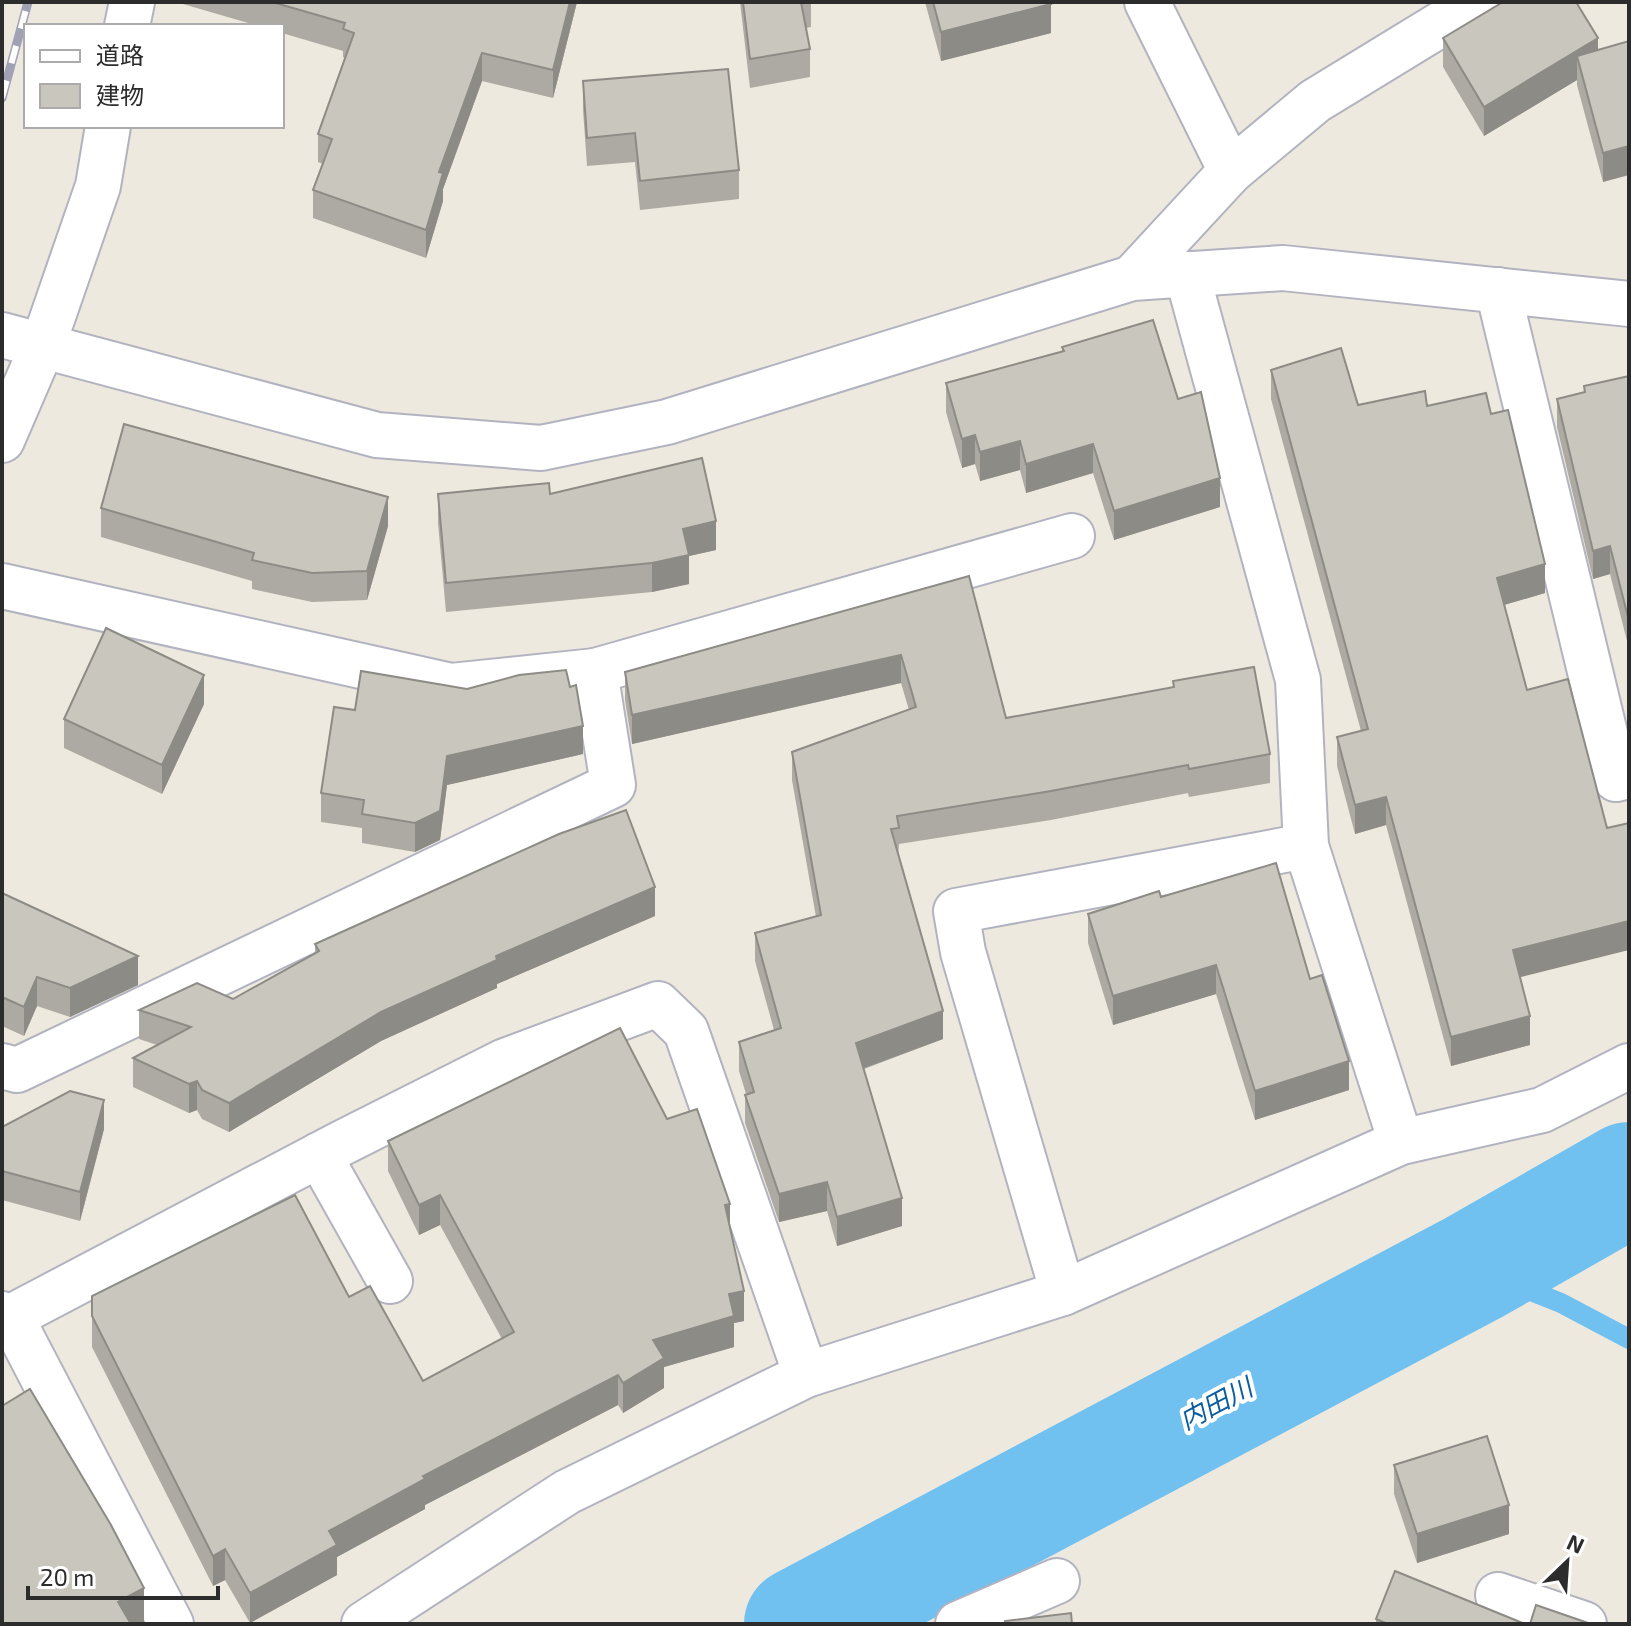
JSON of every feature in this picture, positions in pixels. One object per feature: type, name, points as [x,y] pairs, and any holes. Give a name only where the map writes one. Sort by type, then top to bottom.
[{"type":"street","points":[[127,24],[132,2]]},
{"type":"street","points":[[1147,2],[1231,171]]},
{"type":"street","points":[[1132,278],[1231,171],[1315,101],[1477,2]]},
{"type":"street","points":[[2,440],[22,340],[98,186],[108,128]]},
{"type":"street","points":[[22,340],[377,435],[541,448],[667,422],[1132,278],[1283,268],[1629,304]]},
{"type":"street","points":[[1187,274],[1298,680],[1306,846],[1401,1142]]},
{"type":"street","points":[[1498,290],[1616,779],[1629,776]]},
{"type":"street","points":[[2,586],[451,686],[595,671],[1072,536]]},
{"type":"street","points":[[2,1066],[17,1070],[613,785],[595,671]]},
{"type":"street","points":[[1063,1293],[963,952],[956,911],[1306,846]]},
{"type":"street","points":[[171,1624],[6,1316],[505,1061],[658,1004],[686,1031],[806,1375]]},
{"type":"street","points":[[364,1624],[567,1492],[806,1375],[1063,1293],[1401,1142],[1542,1110],[1629,1066]]},
{"type":"street","points":[[319,1155],[390,1281]]},
{"type":"street","points":[[958,1624],[1057,1581]]},
{"type":"street","points":[[1498,1595],[1584,1624]]},
{"type":"building","points":[[272,2],[570,2],[553,70],[482,53],[439,172],[443,173],[426,230],[313,190],[332,139],[318,134],[354,33],[343,29],[345,23]]},
{"type":"building","points":[[743,2],[801,2],[810,49],[750,59]]},
{"type":"building","points":[[933,2],[1050,2],[1051,4],[941,32]]},
{"type":"building","points":[[1503,2],[1576,2],[1598,38],[1484,107],[1443,38]]},
{"type":"building","points":[[1629,41],[1629,146],[1603,153],[1577,56]]},
{"type":"building","points":[[728,69],[739,170],[640,181],[635,133],[587,138],[583,81]]},
{"type":"building","points":[[1153,320],[1178,399],[1201,392],[1220,478],[1114,511],[1093,444],[1026,464],[1020,441],[980,452],[975,435],[962,439],[946,383],[1064,351],[1062,347]]},
{"type":"building","points":[[1341,348],[1358,405],[1425,391],[1427,406],[1486,393],[1491,414],[1508,410],[1545,564],[1497,578],[1527,690],[1568,679],[1607,828],[1629,823],[1629,921],[1513,950],[1530,1016],[1451,1037],[1386,797],[1355,805],[1337,737],[1368,729],[1271,370]]},
{"type":"building","points":[[1629,376],[1629,621],[1610,546],[1593,551],[1557,399],[1585,392],[1584,386]]},
{"type":"building","points":[[124,424],[388,497],[367,571],[312,573],[252,560],[254,553],[101,508]]},
{"type":"building","points":[[702,458],[716,521],[683,529],[689,555],[652,563],[446,583],[438,494],[549,483],[550,494]]},
{"type":"building","points":[[969,576],[1006,718],[1174,687],[1173,681],[1254,667],[1270,754],[1189,769],[1188,765],[897,816],[899,828],[891,829],[943,1011],[856,1043],[902,1198],[837,1217],[827,1182],[779,1194],[745,1095],[754,1092],[739,1042],[781,1028],[755,933],[821,915],[792,752],[916,707],[901,655],[632,715],[625,672]]},
{"type":"building","points":[[106,628],[204,675],[162,765],[64,719]]},
{"type":"building","points":[[566,670],[570,687],[576,685],[583,726],[447,756],[440,811],[415,823],[362,814],[364,800],[321,793],[334,707],[355,710],[361,671],[467,689],[519,675]]},
{"type":"building","points":[[626,810],[655,887],[496,956],[497,960],[381,1012],[229,1103],[202,1090],[197,1081],[189,1084],[133,1058],[191,1027],[139,1010],[197,983],[233,999],[319,951],[315,944],[559,834]]},
{"type":"building","points":[[1276,863],[1310,979],[1322,975],[1349,1061],[1255,1091],[1216,965],[1113,996],[1088,914],[1159,891],[1161,897]]},
{"type":"building","points":[[2,893],[138,956],[70,988],[37,977],[24,1007],[2,997]]},
{"type":"building","points":[[620,1028],[667,1119],[697,1109],[730,1204],[725,1205],[744,1291],[729,1294],[734,1316],[653,1340],[664,1358],[623,1383],[618,1375],[423,1476],[425,1479],[329,1531],[337,1545],[250,1593],[225,1549],[213,1556],[92,1316],[92,1296],[295,1195],[349,1297],[370,1286],[423,1381],[514,1332],[440,1195],[419,1205],[388,1141]]},
{"type":"building","points":[[70,1091],[104,1100],[80,1192],[2,1171],[2,1127]]},
{"type":"building","points":[[30,1389],[111,1525],[144,1588],[118,1602],[131,1624],[2,1624],[2,1406]]},
{"type":"building","points":[[1487,1436],[1509,1505],[1417,1534],[1394,1465]]},
{"type":"building","points":[[1395,1571],[1525,1624],[1388,1624],[1376,1619]]},
{"type":"building","points":[[1536,1605],[1591,1624],[1530,1624]]},
{"type":"building","points":[[1071,1613],[1072,1624],[1006,1624],[1005,1621]]},
{"type":"waterway","name":"内田川","points":[[801,1624],[1473,1268],[1629,1179]]},
{"type":"waterway","points":[[1473,1268],[1561,1303],[1629,1339]]},
{"type":"railway","points":[[2,98],[28,2]]}]
